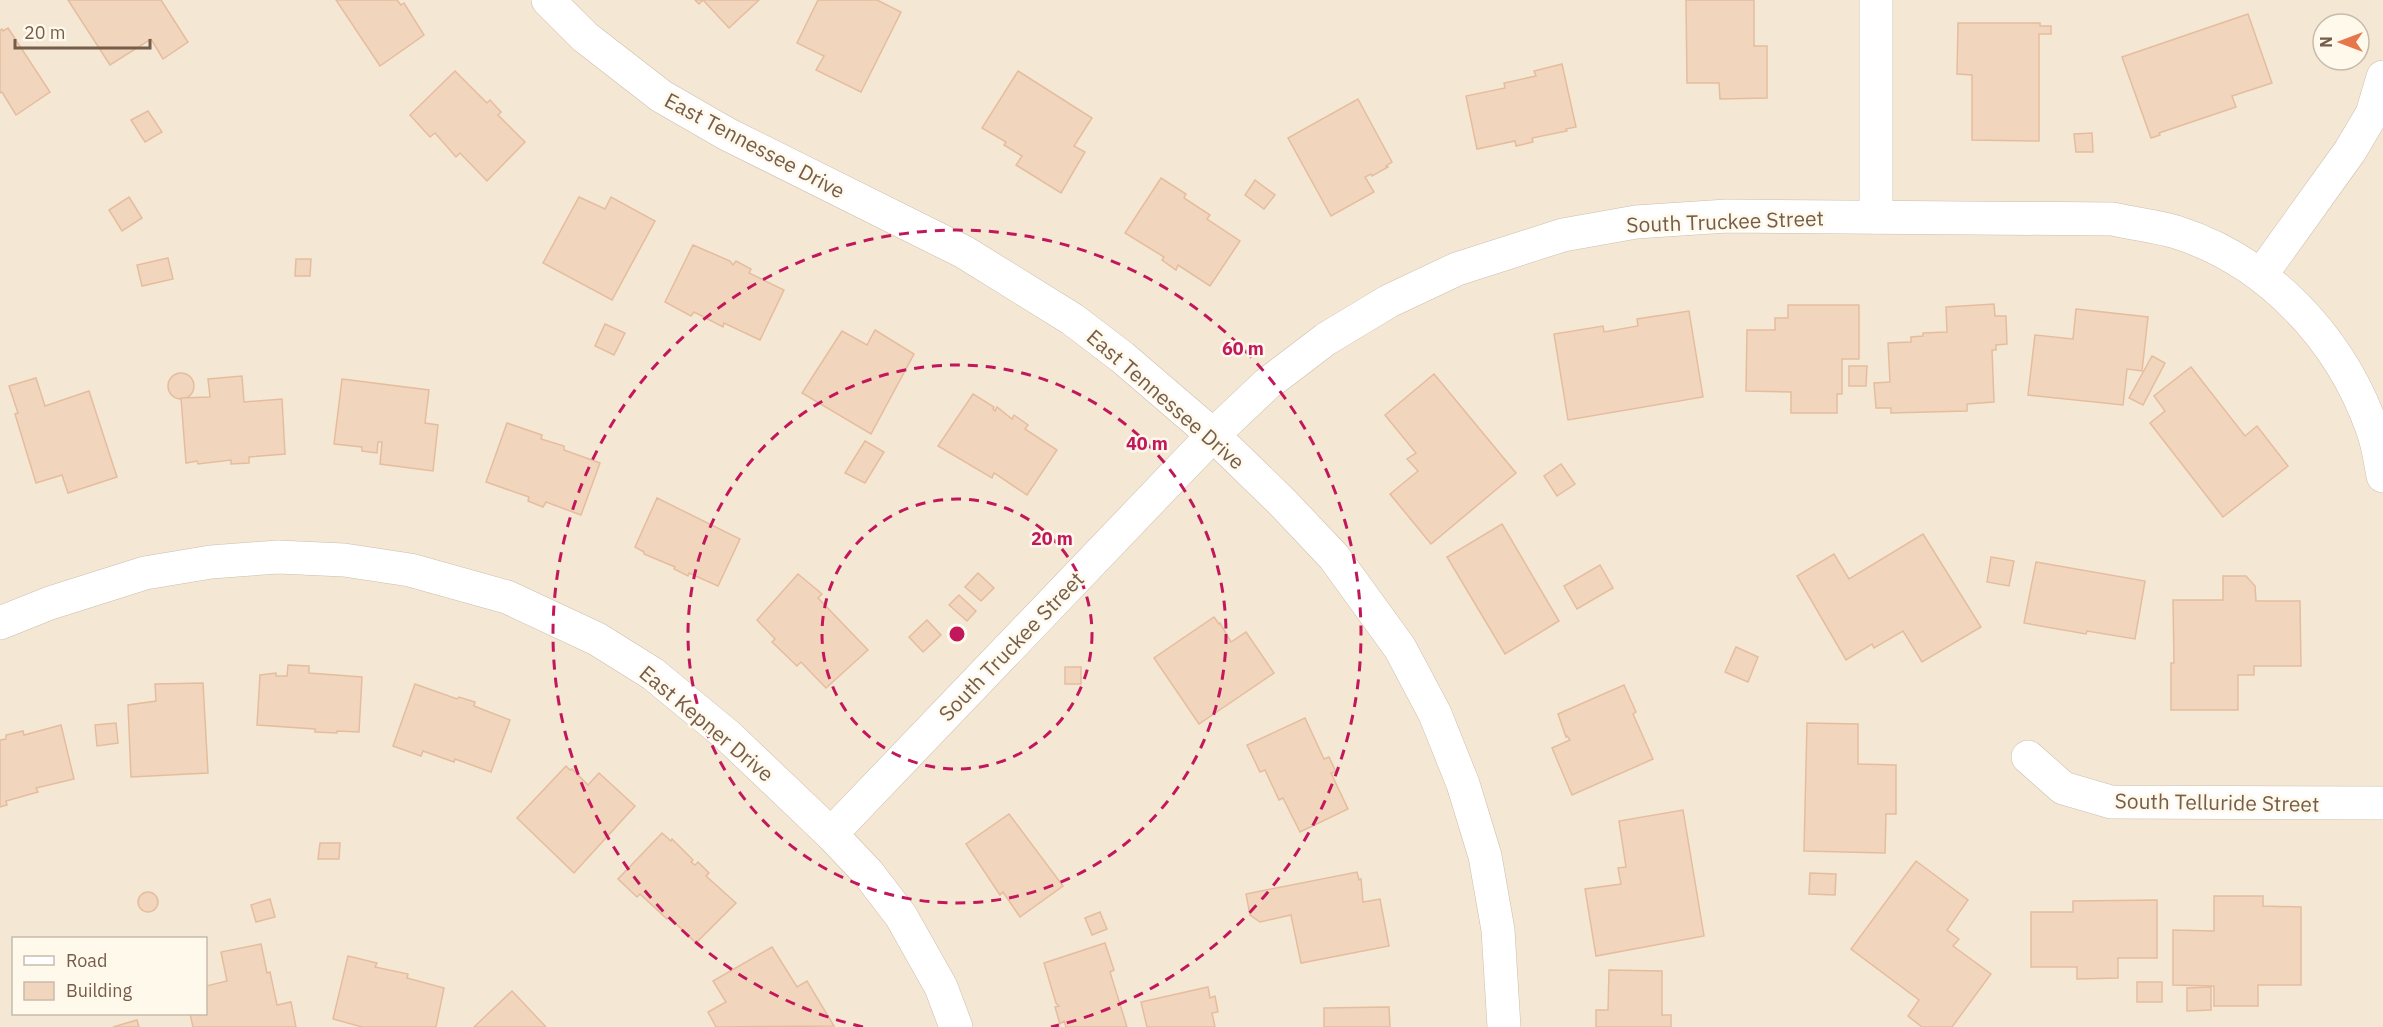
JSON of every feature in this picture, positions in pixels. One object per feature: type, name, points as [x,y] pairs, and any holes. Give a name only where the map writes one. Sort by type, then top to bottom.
[{"type":"street","name":"East Tennessee Drive","points":[[548,0],[585,37],[661,96],[727,134],[964,252],[1072,319],[1122,357],[1213,435],[1282,502],[1334,557],[1400,648],[1435,714],[1463,784],[1485,856],[1498,930],[1504,1027]]},
{"type":"street","points":[[1875,217],[1876,0]]},
{"type":"street","points":[[2261,275],[2350,151],[2372,114],[2383,77]]},
{"type":"street","name":"South Truckee Street","points":[[831,834],[1213,435],[1267,384],[1326,339],[1389,301],[1457,269],[1563,235],[1636,222],[1727,216],[2113,219],[2176,232],[2220,252],[2261,275],[2319,331],[2354,384],[2373,430],[2383,476]]},
{"type":"street","name":"East Kepner Drive","points":[[0,623],[50,603],[146,573],[211,562],[289,558],[344,560],[410,570],[507,597],[597,639],[653,674],[727,735],[831,834],[868,873],[901,916],[940,987],[956,1027]]},
{"type":"street","name":"South Telluride Street","points":[[2028,757],[2063,788],[2111,802],[2383,803]]},
{"type":"shaded area","points":[[0,0],[2383,0],[2383,1027],[0,1027]]},
{"type":"building","points":[[68,0],[161,0],[188,42],[163,59],[151,39],[110,65]]},
{"type":"building","points":[[336,0],[397,0],[401,5],[404,3],[424,35],[380,66]]},
{"type":"building","points":[[703,0],[759,0],[729,28]]},
{"type":"building","points":[[818,0],[877,0],[901,12],[861,92],[816,70],[824,56],[797,43]]},
{"type":"building","points":[[1686,0],[1754,0],[1754,46],[1767,46],[1767,98],[1720,99],[1719,83],[1687,83]]},
{"type":"building","points":[[2248,14],[2272,83],[2232,96],[2236,107],[2159,133],[2160,135],[2151,138],[2122,57]]},
{"type":"building","points":[[1958,23],[2040,23],[2040,26],[2051,26],[2051,34],[2039,34],[2039,141],[1972,140],[1972,75],[1957,74]]},
{"type":"building","points":[[8,28],[50,92],[16,115],[2,92],[0,93],[0,30]]},
{"type":"building","points":[[1562,64],[1576,127],[1532,138],[1533,142],[1516,146],[1515,141],[1477,149],[1466,96],[1505,88],[1504,83],[1536,76],[1534,71]]},
{"type":"building","points":[[455,71],[487,103],[490,100],[501,112],[498,115],[525,142],[487,181],[460,153],[456,157],[435,133],[430,137],[410,115]]},
{"type":"building","points":[[1018,71],[1092,118],[1074,146],[1085,152],[1061,193],[1016,165],[1022,156],[1004,145],[1006,142],[982,128]]},
{"type":"building","points":[[1358,99],[1392,162],[1386,166],[1388,167],[1372,176],[1371,174],[1365,177],[1374,192],[1331,216],[1288,138]]},
{"type":"building","points":[[148,111],[162,132],[145,142],[131,120]]},
{"type":"building","points":[[2092,133],[2093,152],[2076,152],[2074,134]]},
{"type":"building","points":[[1161,178],[1186,194],[1184,198],[1210,215],[1207,219],[1240,241],[1210,286],[1178,265],[1176,270],[1162,260],[1164,257],[1125,233]]},
{"type":"building","points":[[1255,180],[1275,195],[1264,209],[1245,195]]},
{"type":"building","points":[[129,197],[142,218],[122,231],[109,210]]},
{"type":"building","points":[[579,197],[605,209],[611,197],[655,221],[612,300],[543,263]]},
{"type":"building","points":[[693,245],[730,261],[733,265],[736,261],[751,269],[749,273],[784,290],[760,340],[724,323],[723,327],[694,312],[691,316],[665,302]]},
{"type":"building","points":[[168,258],[173,279],[142,286],[137,265]]},
{"type":"building","points":[[296,259],[311,259],[310,276],[295,276]]},
{"type":"building","points":[[1994,304],[1995,316],[2006,316],[2007,344],[1996,345],[1996,350],[1992,350],[1994,402],[1967,404],[1967,411],[1891,413],[1891,408],[1876,408],[1874,383],[1890,382],[1888,343],[1911,342],[1911,337],[1923,336],[1923,333],[1947,332],[1946,307]]},
{"type":"building","points":[[1788,305],[1859,305],[1859,359],[1842,359],[1842,394],[1837,394],[1837,413],[1791,413],[1791,392],[1746,391],[1747,330],[1775,330],[1775,318],[1788,318]]},
{"type":"building","points":[[2076,309],[2148,317],[2142,371],[2127,369],[2123,405],[2028,395],[2035,335],[2073,339]]},
{"type":"building","points":[[1689,311],[1703,397],[1568,420],[1554,334],[1603,326],[1604,332],[1638,326],[1637,319]]},
{"type":"building","points":[[605,324],[625,333],[614,355],[595,346]]},
{"type":"building","points":[[875,330],[914,354],[871,434],[802,393],[842,331],[867,345]]},
{"type":"building","points":[[2152,356],[2165,363],[2143,405],[2129,398]]},
{"type":"building","points":[[1849,366],[1867,366],[1866,386],[1849,386]]},
{"type":"building","points":[[2191,367],[2245,436],[2257,426],[2288,466],[2223,517],[2150,423],[2165,411],[2154,396]]},
{"type":"building","points":[[181,373],[190,377],[194,386],[190,395],[181,399],[172,395],[168,386],[172,377]]},
{"type":"building","points":[[1434,374],[1516,473],[1431,544],[1390,494],[1418,471],[1407,459],[1416,453],[1385,415]]},
{"type":"building","points":[[242,376],[244,402],[282,399],[285,454],[249,457],[249,463],[231,464],[231,460],[186,463],[181,398],[210,397],[208,379]]},
{"type":"building","points":[[36,378],[45,406],[89,391],[117,477],[68,493],[62,475],[36,483],[9,386]]},
{"type":"building","points":[[342,379],[429,390],[425,423],[438,425],[433,471],[380,464],[382,442],[378,442],[377,453],[362,451],[362,447],[334,444]]},
{"type":"building","points":[[973,394],[994,407],[995,411],[997,407],[1012,419],[1014,415],[1028,425],[1025,429],[1057,450],[1027,495],[994,473],[992,478],[938,446]]},
{"type":"building","points":[[507,423],[542,435],[541,439],[564,446],[564,450],[600,463],[581,515],[546,502],[543,507],[528,501],[529,497],[486,482]]},
{"type":"building","points":[[865,441],[884,452],[865,483],[845,473]]},
{"type":"building","points":[[1561,464],[1575,484],[1557,496],[1544,476]]},
{"type":"building","points":[[657,498],[740,539],[718,586],[689,573],[688,576],[674,569],[675,567],[644,554],[635,547]]},
{"type":"building","points":[[1502,524],[1559,621],[1505,654],[1447,557]]},
{"type":"building","points":[[1923,534],[1981,627],[1922,662],[1903,631],[1874,648],[1872,644],[1846,660],[1797,576],[1834,554],[1849,579]]},
{"type":"building","points":[[1991,557],[2014,561],[2009,586],[1987,582]]},
{"type":"building","points":[[2036,562],[2145,581],[2135,639],[2087,631],[2086,634],[2024,623]]},
{"type":"building","points":[[1600,565],[1613,588],[1577,609],[1564,586]]},
{"type":"building","points":[[978,573],[994,588],[981,601],[965,587]]},
{"type":"building","points":[[798,574],[822,594],[818,598],[868,650],[826,688],[801,662],[797,666],[772,642],[775,639],[757,620]]},
{"type":"building","points":[[2223,576],[2246,576],[2255,586],[2256,601],[2300,601],[2301,666],[2254,666],[2254,675],[2238,675],[2238,710],[2171,710],[2171,663],[2174,663],[2173,600],[2223,600]]},
{"type":"building","points":[[959,595],[976,611],[967,621],[949,605]]},
{"type":"building","points":[[1214,617],[1231,642],[1246,632],[1274,673],[1199,724],[1154,658]]},
{"type":"building","points":[[927,620],[941,635],[923,652],[909,637]]},
{"type":"building","points":[[1736,647],[1758,657],[1748,682],[1725,672]]},
{"type":"building","points":[[288,665],[309,666],[309,673],[362,677],[359,732],[315,732],[315,729],[257,725],[260,675],[276,673],[276,676],[287,676]]},
{"type":"building","points":[[1065,667],[1081,667],[1081,684],[1065,684]]},
{"type":"building","points":[[203,683],[208,773],[131,777],[128,705],[156,701],[155,684]]},
{"type":"building","points":[[415,684],[457,699],[459,697],[475,702],[474,706],[510,720],[491,772],[455,759],[454,762],[423,751],[421,756],[393,746]]},
{"type":"building","points":[[1624,685],[1636,712],[1633,714],[1653,759],[1572,795],[1552,748],[1570,740],[1566,737],[1558,714]]},
{"type":"building","points":[[1305,718],[1324,759],[1329,757],[1336,772],[1331,773],[1348,809],[1300,832],[1283,798],[1279,800],[1265,770],[1260,772],[1247,745]]},
{"type":"building","points":[[116,723],[118,743],[97,746],[95,725]]},
{"type":"building","points":[[1807,723],[1858,724],[1858,764],[1896,765],[1896,814],[1886,814],[1885,853],[1804,851]]},
{"type":"building","points":[[61,725],[74,779],[36,788],[38,792],[6,801],[7,805],[0,807],[0,740],[6,739],[6,735],[23,731],[24,735]]},
{"type":"building","points":[[566,766],[588,785],[599,773],[635,806],[574,873],[517,818]]},
{"type":"building","points":[[1683,810],[1704,936],[1596,956],[1585,889],[1621,884],[1618,868],[1626,867],[1619,821]]},
{"type":"building","points":[[1009,814],[1063,886],[1020,917],[1003,892],[1000,895],[966,844]]},
{"type":"building","points":[[662,833],[671,841],[672,839],[693,860],[691,862],[695,865],[698,862],[709,873],[706,876],[736,903],[696,943],[669,917],[667,919],[640,894],[637,897],[618,879]]},
{"type":"building","points":[[320,843],[340,843],[339,859],[318,859]]},
{"type":"building","points":[[1916,861],[1968,900],[1947,930],[1959,939],[1953,946],[1991,974],[1952,1027],[1922,1027],[1908,1016],[1919,1000],[1851,949]]},
{"type":"building","points":[[1357,872],[1359,880],[1361,879],[1363,902],[1380,899],[1389,946],[1301,963],[1291,915],[1260,922],[1250,915],[1246,894]]},
{"type":"building","points":[[1810,873],[1836,874],[1835,895],[1809,894]]},
{"type":"building","points":[[148,892],[155,895],[158,902],[155,909],[148,912],[141,909],[138,902],[141,895]]},
{"type":"building","points":[[2214,896],[2263,896],[2263,906],[2301,907],[2301,985],[2258,985],[2258,1006],[2214,1006],[2214,986],[2173,985],[2173,930],[2214,931]]},
{"type":"building","points":[[270,899],[275,917],[256,922],[251,905]]},
{"type":"building","points":[[2157,900],[2157,958],[2118,958],[2118,978],[2077,979],[2077,967],[2031,967],[2031,912],[2073,912],[2073,901]]},
{"type":"building","points":[[1100,912],[1107,929],[1092,935],[1085,918]]},
{"type":"building","points":[[1105,943],[1114,970],[1110,972],[1127,1027],[1066,1027],[1064,1021],[1060,1024],[1055,1007],[1059,1006],[1056,1003],[1044,963]]},
{"type":"building","points":[[261,944],[277,1005],[291,1002],[296,1027],[193,1027],[190,1015],[207,1015],[207,986],[227,981],[221,952]]},
{"type":"building","points":[[772,947],[797,987],[807,981],[834,1026],[716,1027],[708,1012],[726,1002],[713,981]]},
{"type":"building","points":[[348,956],[377,963],[375,967],[408,974],[407,978],[444,988],[436,1027],[362,1027],[333,1019]]},
{"type":"building","points":[[1609,970],[1662,971],[1662,1015],[1671,1015],[1671,1027],[1596,1027],[1596,1010],[1608,1010]]},
{"type":"building","points":[[2137,982],[2162,982],[2162,1002],[2137,1002]]},
{"type":"building","points":[[1208,987],[1210,998],[1215,996],[1218,1012],[1212,1013],[1215,1027],[1147,1027],[1141,1002]]},
{"type":"building","points":[[2211,987],[2211,1010],[2187,1011],[2187,988]]},
{"type":"building","points":[[512,991],[546,1027],[474,1027]]},
{"type":"building","points":[[1389,1007],[1390,1027],[1324,1027],[1324,1008]]},
{"type":"building","points":[[137,1020],[139,1027],[113,1027]]}]
